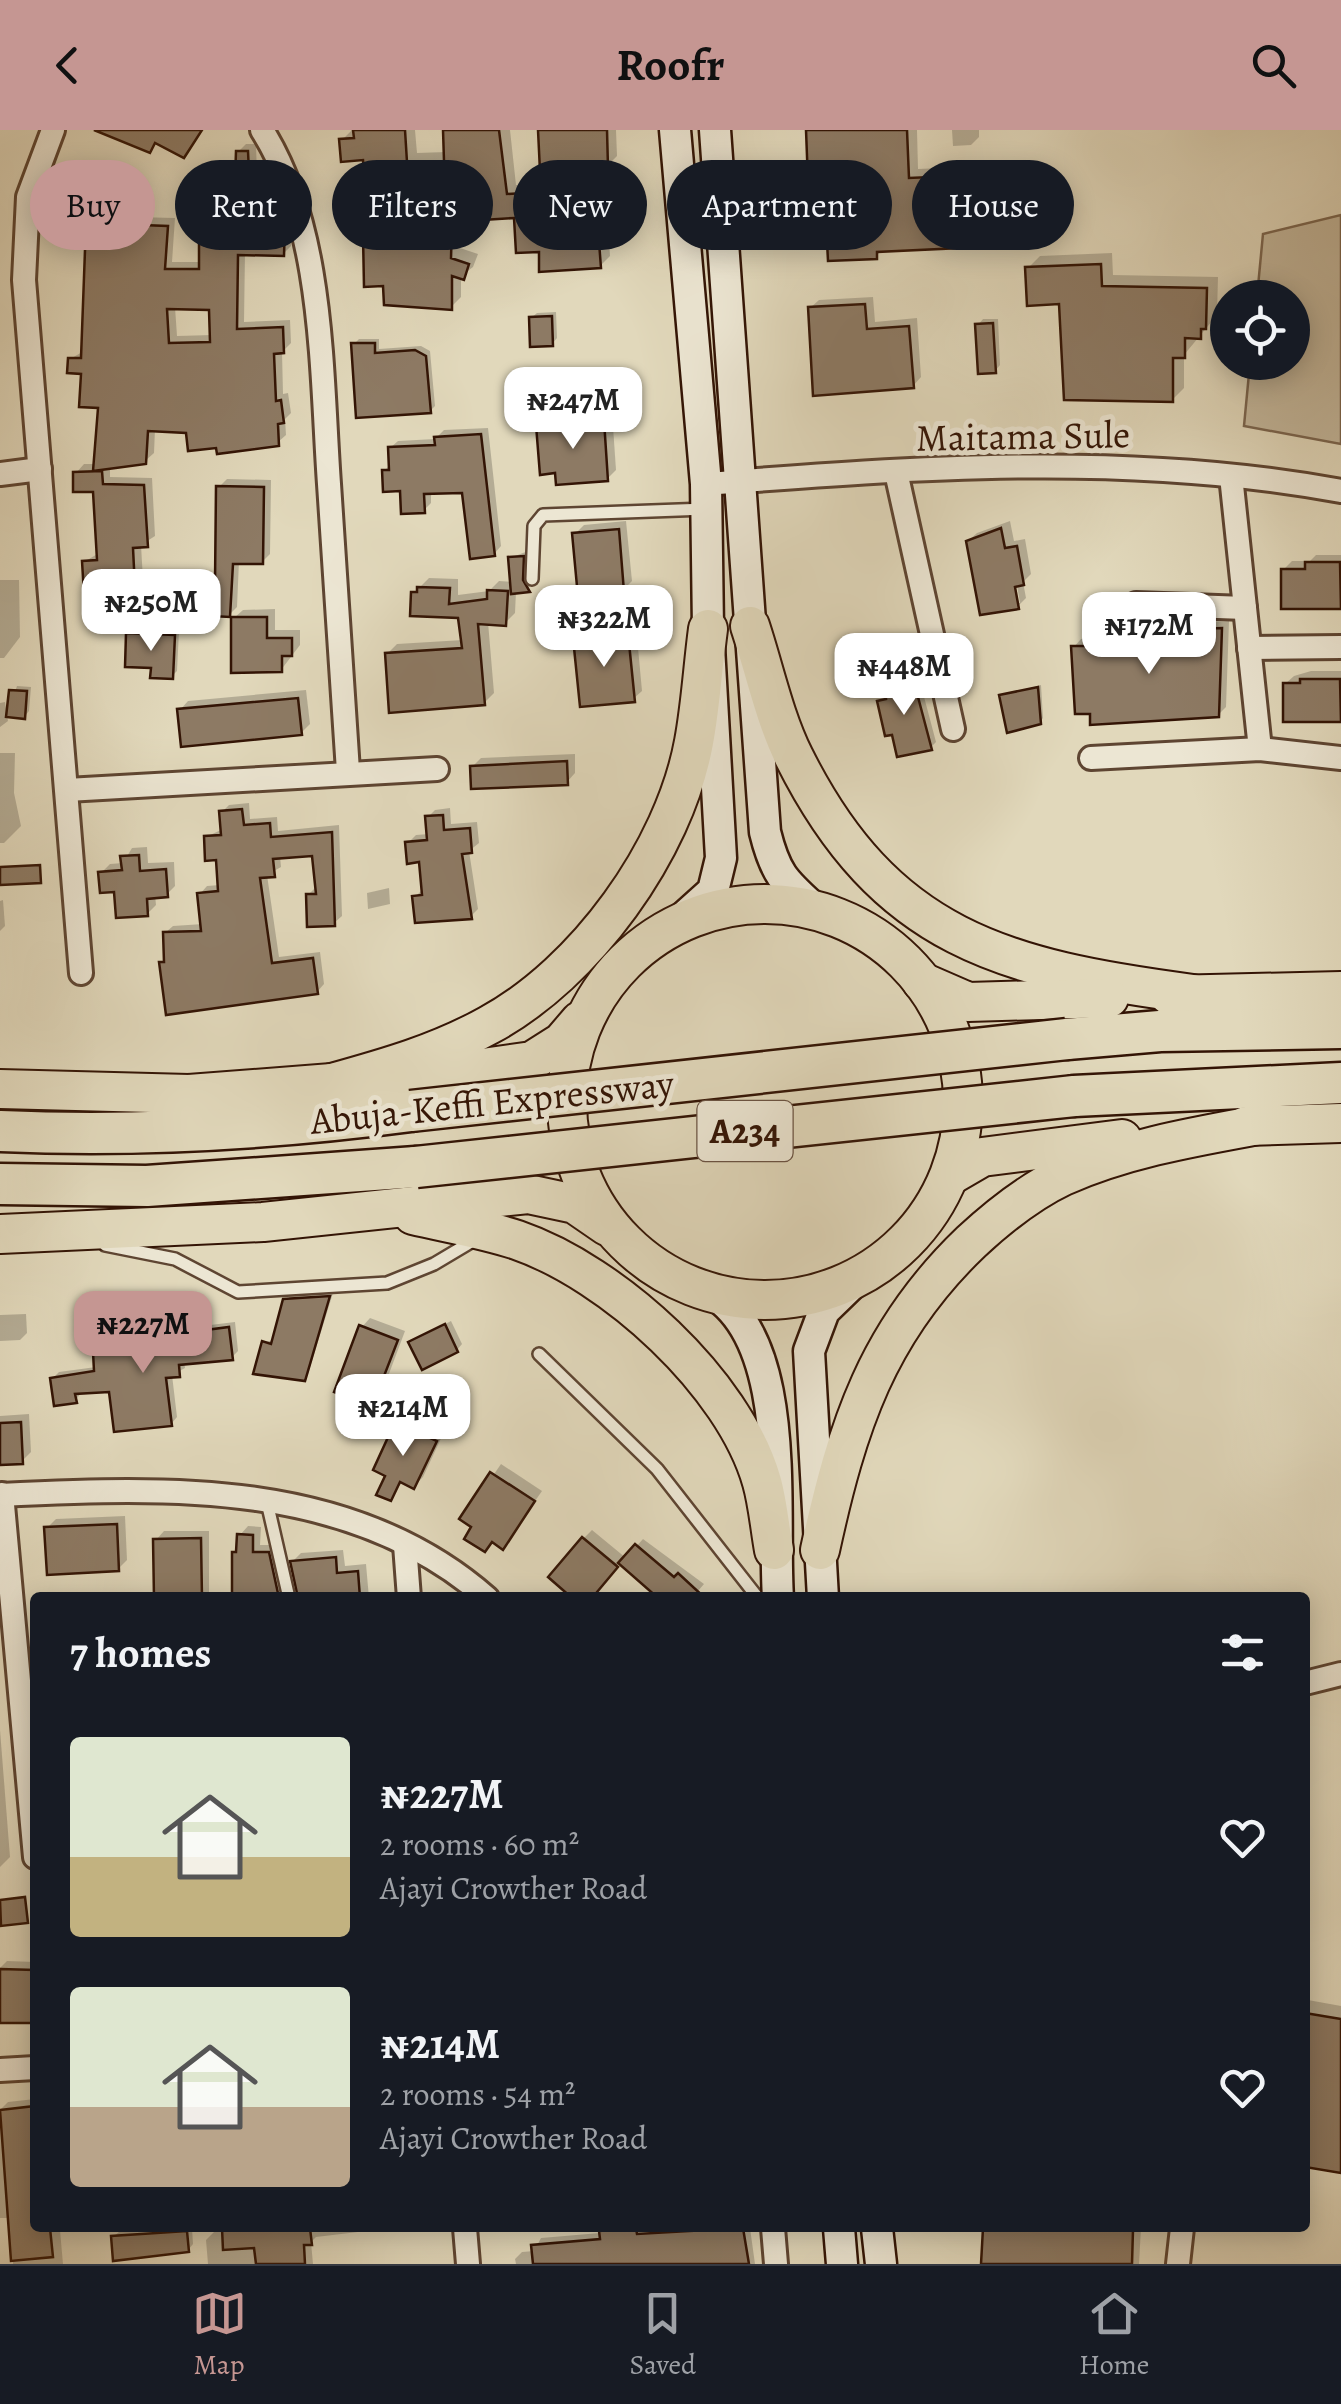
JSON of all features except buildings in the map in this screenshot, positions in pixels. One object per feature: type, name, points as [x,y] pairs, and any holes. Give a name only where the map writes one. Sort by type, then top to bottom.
[{"type":"highway","points":[[750,626],[792,754],[841,838],[864,866],[916,912],[979,946],[1024,963],[1086,980],[1193,994]]},
{"type":"highway","points":[[332,1083],[419,1058],[492,1024],[548,982],[609,920],[659,841],[694,746],[708,629]]},
{"type":"highway","points":[[0,1234],[263,1222],[528,1194],[575,1204],[660,1268],[706,1289],[736,1299],[776,1300],[816,1294],[858,1278],[916,1232],[950,1175],[960,1143],[962,1075],[941,1010],[922,982],[876,939],[820,912],[760,905],[730,908],[673,927],[624,963],[588,1012],[575,1043],[566,1111],[580,1178],[617,1235]]},
{"type":"highway","points":[[922,982],[952,998],[984,1003],[1341,991]]},
{"type":"highway","name":"Abuja-Keffi Expressway","points":[[0,1090],[189,1094],[532,1061],[562,1042],[588,1012]]},
{"type":"highway","name":"Abuja-Keffi Expressway","points":[[0,1131],[101,1135],[335,1121],[1066,1039],[1160,1031],[1341,1028]]},
{"type":"highway","name":"Abuja-Keffi Expressway","points":[[0,1184],[147,1186],[416,1166],[1074,1096],[1341,1084]]},
{"type":"highway","points":[[950,1175],[982,1157],[1014,1151],[1269,1124],[1341,1122]]},
{"type":"highway","points":[[820,1550],[836,1477],[876,1365],[902,1318],[938,1274],[977,1236],[1013,1206],[1061,1177],[1146,1146],[1269,1124]]},
{"type":"highway","points":[[381,1208],[518,1240],[592,1278],[630,1305],[700,1371],[762,1482],[774,1550]]},
{"type":"main road","points":[[673,927],[713,890],[721,858],[708,629],[706,496],[675,130]]},
{"type":"main road","points":[[715,130],[766,832],[773,864],[784,884],[820,912]]},
{"type":"main road","points":[[823,1592],[809,1351],[824,1311],[858,1278]]},
{"type":"main road","points":[[706,1289],[739,1314],[758,1348],[771,1432],[778,1592]]},
{"type":"main road","points":[[838,2232],[842,2264]]},
{"type":"main road","points":[[877,2232],[881,2264]]},
{"type":"street","points":[[53,130],[32,178],[23,232],[81,974]]},
{"type":"street","points":[[262,130],[282,163],[300,207],[308,254],[325,423],[348,772]]},
{"type":"street","name":"Maitama Sule","points":[[706,496],[739,481],[1059,466],[1231,476],[1341,491]]},
{"type":"street","points":[[0,474],[40,470]]},
{"type":"street","points":[[896,472],[952,729]]},
{"type":"street","points":[[1231,476],[1260,749]]},
{"type":"street","points":[[1136,604],[1245,608]]},
{"type":"street","points":[[1249,648],[1341,648]]},
{"type":"street","points":[[1091,758],[1260,749],[1341,758]]},
{"type":"street","points":[[68,790],[437,769]]},
{"type":"street","points":[[30,1803],[1,1494],[180,1488],[266,1498],[340,1517],[405,1545],[478,1592]]},
{"type":"street","points":[[405,1545],[409,1592]]},
{"type":"street","points":[[1310,1681],[1341,1674]]},
{"type":"street","points":[[0,2070],[30,2068]]},
{"type":"street","points":[[462,2264],[465,2232]]},
{"type":"street","points":[[773,2232],[776,2264]]},
{"type":"street","points":[[1178,2264],[1182,2232]]},
{"type":"lane","points":[[532,579],[534,526],[544,515],[706,496]]},
{"type":"lane","points":[[52,1234],[175,1259],[238,1292],[387,1283],[434,1264],[486,1233]]},
{"type":"lane","points":[[539,1354],[657,1469],[753,1592]]},
{"type":"lane","points":[[266,1498],[288,1592]]},
{"type":"shaded area","points":[[1341,215],[1341,444],[1244,426],[1248,380],[1310,380],[1310,280],[1259,280],[1263,234]]}]
